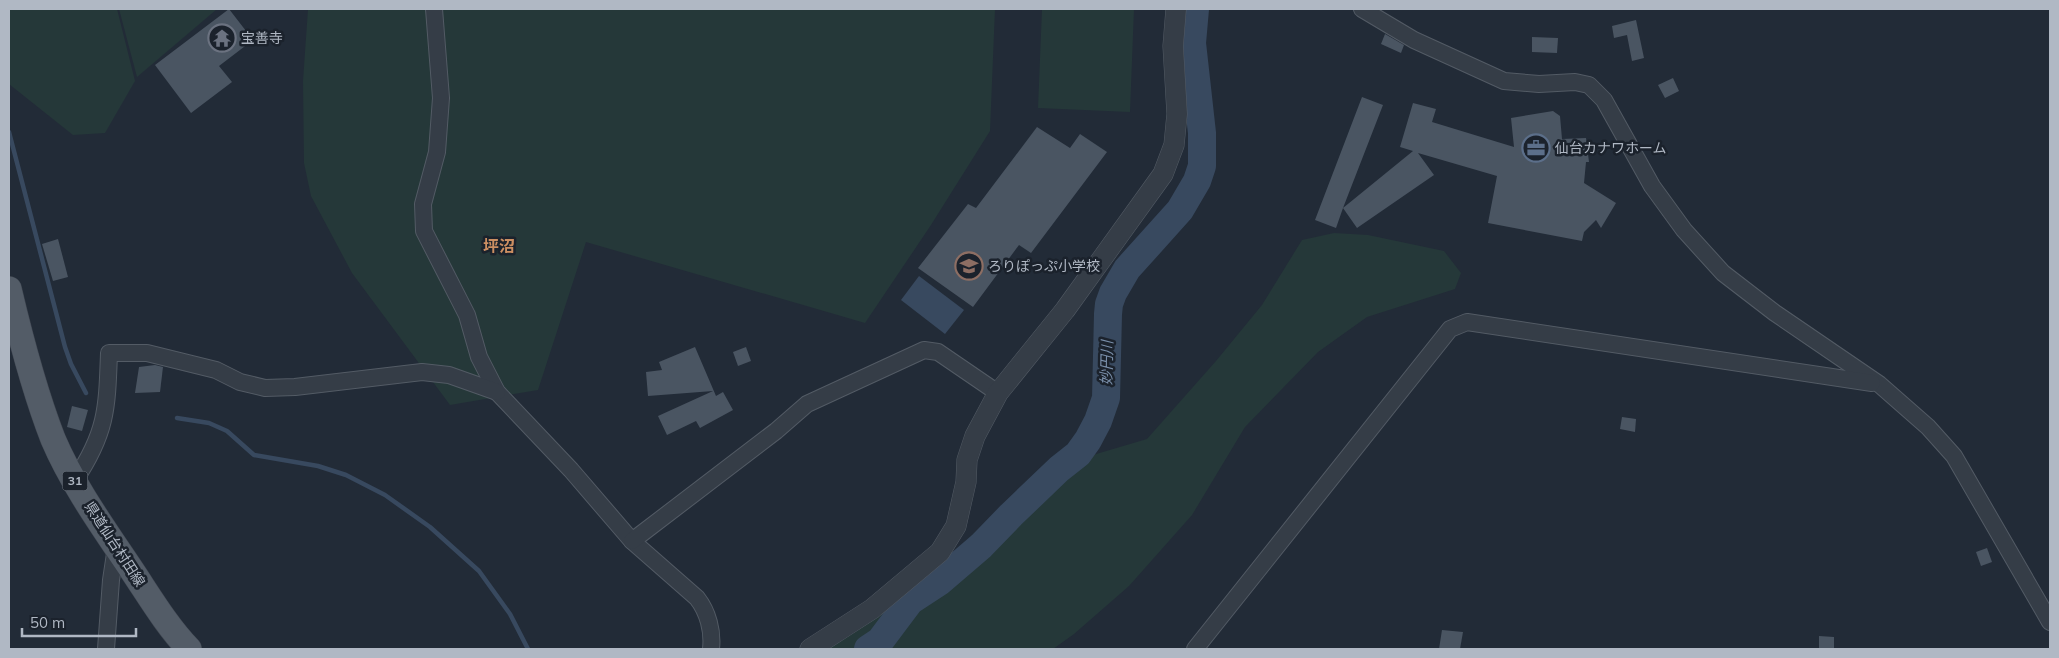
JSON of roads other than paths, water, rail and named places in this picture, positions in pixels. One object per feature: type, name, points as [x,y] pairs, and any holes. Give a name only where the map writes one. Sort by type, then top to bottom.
[{"type":"main road","name":"県道仙台村田線","points":[[9,289],[35,386],[54,439],[74,480],[116,547],[176,635],[189,649]]},
{"type":"street","points":[[434,9],[440,98],[437,152],[423,204],[424,231],[467,316],[479,357],[497,392],[571,470],[632,541],[684,586],[705,609],[710,624],[711,649]]},
{"type":"street","points":[[810,649],[872,609],[940,552],[956,526],[966,482],[967,460],[975,436],[998,393],[1065,310],[1163,174],[1174,145],[1178,114],[1173,46],[1176,9]]},
{"type":"street","points":[[1362,9],[1414,40],[1504,81],[1539,84],[1575,82],[1589,85],[1604,100],[1652,186],[1684,230],[1723,273],[1775,313],[1879,384],[1928,426],[1954,456],[2050,622]]},
{"type":"street","points":[[1195,649],[1450,329],[1467,322],[1879,384]]},
{"type":"street","points":[[632,541],[776,431],[807,404],[924,350],[938,352],[998,393]]},
{"type":"street","points":[[74,480],[91,456],[102,428],[106,410],[109,353],[147,353],[216,370],[240,382],[265,388],[295,387],[422,372],[449,375],[497,392]]},
{"type":"street","points":[[106,649],[110,580],[116,547]]},
{"type":"water","points":[[919,276],[964,310],[945,334],[901,300]]},
{"type":"waterway","name":"妙円川","points":[[868,649],[880,641],[910,601],[939,582],[981,546],[1059,469],[1078,454],[1098,421],[1106,398],[1108,314],[1113,293],[1127,269],[1180,210],[1197,181],[1202,166],[1202,133],[1192,43],[1195,9]]},
{"type":"waterway","points":[[9,132],[65,347],[71,364],[86,393]]},
{"type":"waterway","points":[[177,418],[209,423],[227,431],[254,455],[318,466],[346,475],[385,495],[430,527],[479,571],[510,614],[528,649]]},
{"type":"place","name":"宝善寺","points":[[222,38]]},
{"type":"place","name":"仙台カナワホーム","points":[[1536,148]]},
{"type":"place","name":"ろりぽっぷ小学校","points":[[969,266]]},
{"type":"district","name":"坪沼","points":[[499,246]]}]
